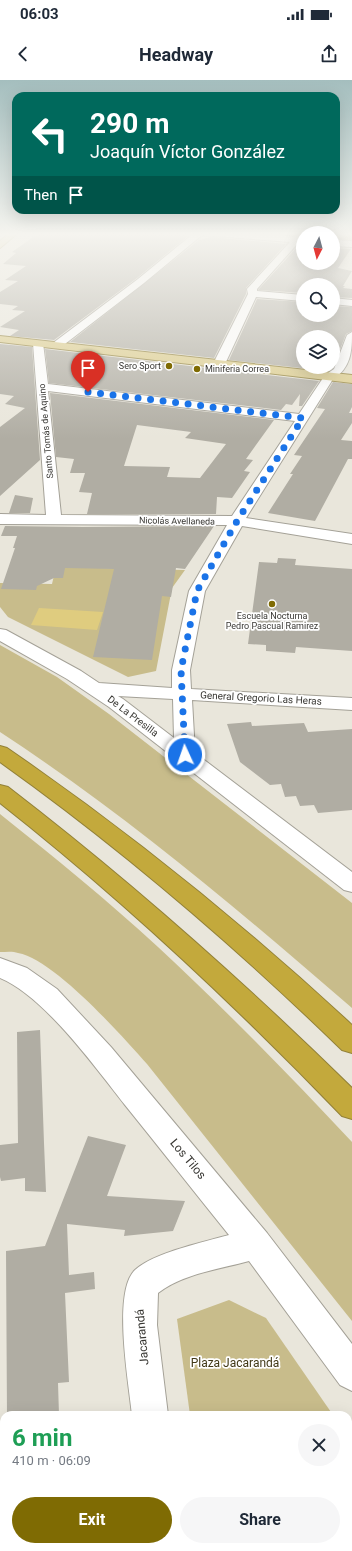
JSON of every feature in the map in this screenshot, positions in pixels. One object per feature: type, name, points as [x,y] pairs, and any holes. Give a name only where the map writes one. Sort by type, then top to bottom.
[{"type":"highway","points":[[0,752],[73,804],[169,879],[245,943],[352,1042]]},
{"type":"highway","points":[[0,792],[102,872],[188,947],[241,995],[352,1107]]},
{"type":"main road","points":[[0,339],[352,379]]},
{"type":"street","points":[[57,345],[114,302]]},
{"type":"street","points":[[219,364],[249,302]]},
{"type":"street","points":[[340,302],[352,303]]},
{"type":"street","points":[[185,755],[181,670],[197,591],[237,521],[329,376],[339,371],[352,335]]},
{"type":"street","name":"Santo Tomás de Aquino","points":[[38,343],[54,520]]},
{"type":"street","points":[[42,387],[303,418]]},
{"type":"street","name":"Nicolás Avellaneda","points":[[0,519],[237,521],[352,539]]},
{"type":"street","name":"De La Presilla","points":[[0,634],[97,689],[352,884]]},
{"type":"street","name":"General Gregorio Las Heras","points":[[97,689],[352,704]]},
{"type":"street","name":"Los Tilos","points":[[0,968],[18,975],[34,984],[60,1008],[187,1158],[256,1244],[352,1373]]},
{"type":"street","name":"Jacarandá","points":[[150,1411],[139,1308],[144,1284],[149,1279],[172,1268],[256,1244]]},
{"type":"green space","points":[[56,567],[185,570],[172,588],[156,671],[128,677],[8,617],[0,607],[0,583],[52,584]]},
{"type":"green space","points":[[0,645],[57,677],[109,714],[352,903],[352,1008],[224,899],[137,830],[46,763],[0,732]]},
{"type":"green space","points":[[0,814],[80,879],[158,947],[208,994],[352,1142],[352,1321],[147,1064],[105,1018],[87,1000],[50,969],[33,959],[18,953],[0,952]]},
{"type":"green space","name":"Plaza Jacarandá","points":[[229,1300],[266,1318],[330,1411],[189,1411],[177,1319]]},
{"type":"shaded area","points":[[39,608],[103,612],[97,630],[31,625]]},
{"type":"building","points":[[0,302],[105,302],[54,340],[10,336],[19,330],[0,327],[25,311],[12,310],[18,306],[0,304]]},
{"type":"building","points":[[121,302],[242,302],[214,358],[70,342]]},
{"type":"building","points":[[256,302],[296,302],[296,322],[340,322],[340,306],[352,307],[352,331],[346,334],[340,350],[340,330],[296,330],[296,367],[229,360]]},
{"type":"building","points":[[0,344],[32,347],[40,460],[0,496],[0,427],[25,408],[5,404],[14,396],[0,394]]},
{"type":"building","points":[[45,349],[319,381],[302,406],[299,406],[300,394],[292,405],[286,404],[281,410],[49,383]]},
{"type":"building","points":[[333,382],[352,384],[352,407],[349,413],[352,413],[352,423],[341,440],[352,441],[352,459],[348,459],[315,521],[268,513],[293,474],[290,474],[302,456],[294,455],[325,409],[317,408]]},
{"type":"building","points":[[50,393],[274,420],[246,459],[253,460],[244,471],[250,472],[232,498],[217,497],[216,514],[87,514],[92,493],[79,492],[85,473],[70,473],[74,459],[56,457]],"holes":[[[137,425],[191,432],[185,438],[226,444],[200,478],[167,477],[170,467],[124,466]]]},
{"type":"building","points":[[15,495],[33,498],[30,513],[9,513]]},
{"type":"building","points":[[5,526],[214,526],[185,569],[176,568],[171,597],[162,596],[152,660],[93,657],[114,569],[65,568],[63,578],[54,578],[37,586],[36,590],[1,589],[15,548],[13,548],[17,536],[1,536]]},
{"type":"building","points":[[278,558],[296,559],[295,565],[352,569],[352,651],[296,647],[295,653],[266,651],[266,645],[248,644],[259,562],[277,563]]},
{"type":"building","points":[[251,722],[252,726],[304,723],[308,732],[352,729],[352,810],[318,813],[314,805],[300,806],[296,796],[285,797],[281,784],[270,785],[240,762],[227,724]]},
{"type":"building","points":[[40,1030],[46,1192],[25,1191],[25,1178],[1,1181],[0,1177],[0,1145],[18,1143],[17,1032]]},
{"type":"building","points":[[88,1136],[126,1145],[107,1196],[185,1201],[173,1231],[124,1236],[125,1230],[67,1224],[69,1275],[94,1272],[95,1289],[65,1293],[69,1382],[58,1383],[59,1411],[7,1411],[6,1251],[45,1246]]},
{"type":"place","name":"Sero Sport","points":[[169,366]]},
{"type":"place","name":"Miniferia Correa","points":[[197,369]]},
{"type":"place","name":"Escuela Nocturna Pedro Pascual Ramirez","points":[[272,604]]},
{"type":"route","points":[[88,392],[303,418],[237,521],[197,591],[181,670],[185,755]]}]
